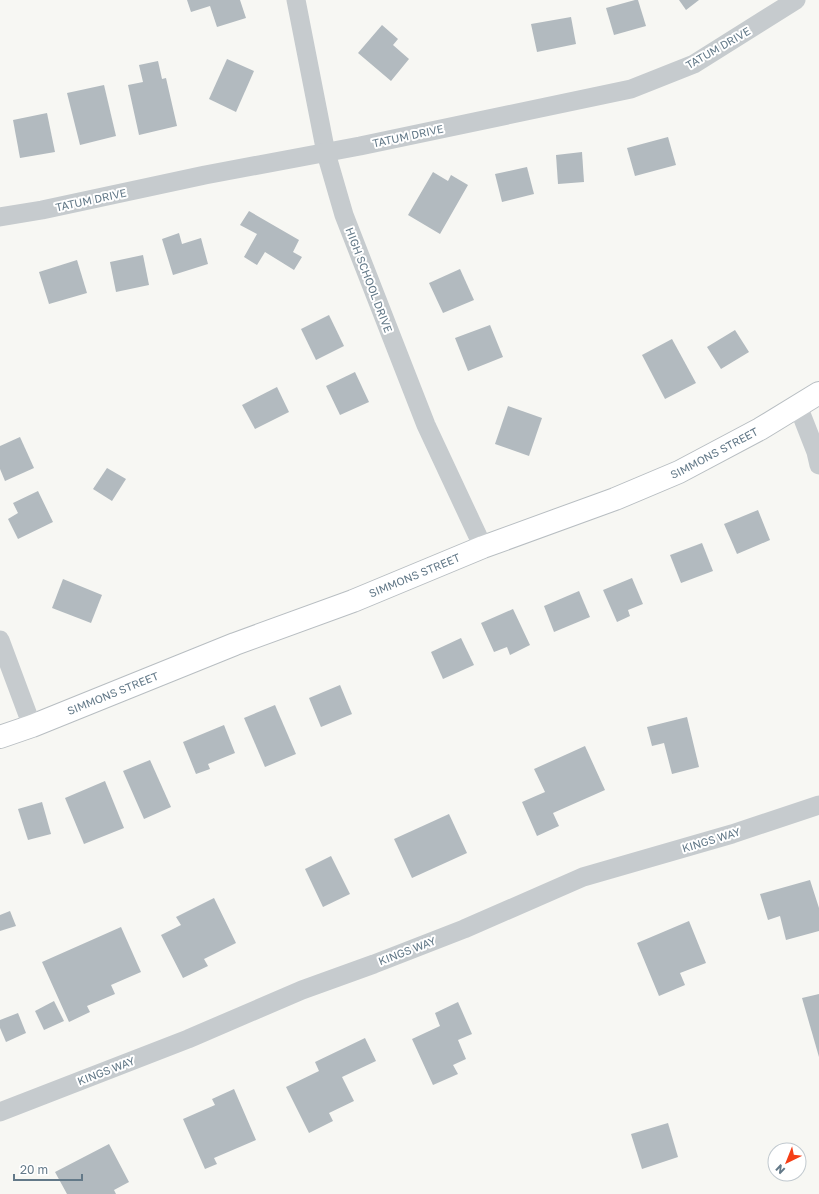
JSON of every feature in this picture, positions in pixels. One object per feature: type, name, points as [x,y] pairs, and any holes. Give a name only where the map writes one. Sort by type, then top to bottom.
[{"type":"street","name":"HIGH SCHOOL DRIVE","points":[[296,0],[326,153],[344,215],[420,412],[483,547]]},
{"type":"street","name":"TATUM DRIVE","points":[[0,217],[42,210],[205,175],[326,153],[631,89],[694,64],[796,0]]},
{"type":"street","name":"SIMMONS STREET","points":[[0,738],[235,644],[353,601],[483,547],[615,499],[679,472],[760,429],[819,393]]},
{"type":"street","points":[[798,406],[816,452],[819,465]]},
{"type":"street","points":[[0,640],[32,726]]},
{"type":"street","name":"KINGS WAY","points":[[0,1112],[188,1039],[302,990],[464,929],[583,877],[732,834],[819,805]]},
{"type":"building","points":[[187,0],[240,0],[246,18],[217,27],[210,6],[191,12]]},
{"type":"building","points":[[638,0],[646,26],[614,35],[606,8]]},
{"type":"building","points":[[679,0],[699,0],[686,10]]},
{"type":"building","points":[[571,17],[576,44],[537,52],[531,24]]},
{"type":"building","points":[[382,25],[398,39],[393,45],[409,59],[391,81],[358,53]]},
{"type":"building","points":[[227,59],[254,71],[236,112],[209,99]]},
{"type":"building","points":[[158,61],[162,79],[166,78],[177,126],[139,135],[128,85],[143,82],[139,65]]},
{"type":"building","points":[[104,85],[116,136],[80,145],[67,93]]},
{"type":"building","points":[[47,113],[55,152],[20,158],[13,120]]},
{"type":"building","points":[[668,137],[676,165],[635,176],[627,148]]},
{"type":"building","points":[[582,152],[584,182],[558,184],[556,155]]},
{"type":"building","points":[[527,167],[534,194],[502,202],[495,174]]},
{"type":"building","points":[[433,172],[448,181],[451,175],[468,185],[440,234],[408,215]]},
{"type":"building","points":[[249,211],[299,240],[293,252],[302,257],[294,270],[265,252],[257,265],[244,257],[257,234],[240,225]]},
{"type":"building","points":[[179,233],[182,244],[201,238],[208,264],[173,275],[162,239]]},
{"type":"building","points":[[143,255],[149,285],[116,292],[110,262]]},
{"type":"building","points":[[77,260],[87,293],[49,304],[39,272]]},
{"type":"building","points":[[460,269],[474,300],[443,313],[429,283]]},
{"type":"building","points":[[329,315],[344,346],[316,360],[301,329]]},
{"type":"building","points":[[490,325],[503,357],[468,371],[455,338]]},
{"type":"building","points":[[735,330],[749,352],[721,369],[707,347]]},
{"type":"building","points":[[672,339],[696,383],[665,399],[642,355]]},
{"type":"building","points":[[355,372],[369,402],[340,415],[326,386]]},
{"type":"building","points":[[277,387],[289,412],[255,429],[242,405]]},
{"type":"building","points":[[508,406],[542,418],[529,456],[495,444]]},
{"type":"building","points":[[20,437],[34,468],[5,481],[0,469],[0,446]]},
{"type":"building","points":[[107,468],[126,479],[112,501],[93,489]]},
{"type":"building","points":[[38,491],[53,522],[18,539],[8,519],[18,513],[13,503]]},
{"type":"building","points":[[758,510],[770,540],[737,554],[724,524]]},
{"type":"building","points":[[702,543],[713,571],[681,583],[670,555]]},
{"type":"building","points":[[632,578],[643,604],[628,610],[630,616],[617,622],[603,590]]},
{"type":"building","points":[[63,579],[102,595],[91,623],[52,608]]},
{"type":"building","points":[[579,591],[590,617],[554,632],[544,606]]},
{"type":"building","points":[[513,609],[530,645],[510,655],[507,647],[494,652],[481,623]]},
{"type":"building","points":[[461,638],[474,665],[443,679],[431,652]]},
{"type":"building","points":[[340,685],[352,714],[321,727],[309,698]]},
{"type":"building","points":[[275,705],[296,754],[265,767],[244,718]]},
{"type":"building","points":[[687,717],[699,767],[672,774],[664,743],[652,746],[647,727]]},
{"type":"building","points":[[224,725],[235,753],[208,764],[210,769],[196,774],[183,742]]},
{"type":"building","points":[[585,746],[605,790],[553,813],[559,826],[537,836],[522,802],[545,792],[534,769]]},
{"type":"building","points":[[150,760],[171,807],[144,819],[123,771]]},
{"type":"building","points":[[105,781],[124,828],[84,844],[65,798]]},
{"type":"building","points":[[42,802],[51,834],[28,840],[18,809]]},
{"type":"building","points":[[449,814],[467,853],[412,878],[394,839]]},
{"type":"building","points":[[331,856],[350,894],[323,907],[305,869]]},
{"type":"building","points":[[810,880],[819,908],[819,931],[786,940],[780,916],[768,920],[760,894]]},
{"type":"building","points":[[214,898],[236,943],[204,959],[208,966],[183,978],[161,935],[181,925],[176,917]]},
{"type":"building","points":[[10,911],[16,926],[0,931],[0,915]]},
{"type":"building","points":[[689,921],[706,963],[680,973],[685,985],[659,996],[637,943]]},
{"type":"building","points":[[121,927],[141,972],[111,985],[115,994],[87,1006],[90,1012],[69,1022],[42,962]]},
{"type":"building","points":[[819,994],[819,1057],[802,998]]},
{"type":"building","points":[[54,1001],[64,1021],[44,1030],[35,1011]]},
{"type":"building","points":[[458,1002],[472,1034],[458,1040],[466,1059],[453,1065],[458,1074],[433,1085],[412,1039],[440,1026],[435,1013]]},
{"type":"building","points":[[18,1013],[26,1033],[6,1042],[0,1028],[0,1020]]},
{"type":"building","points":[[365,1038],[376,1061],[342,1077],[354,1101],[329,1113],[333,1121],[309,1133],[286,1087],[319,1071],[315,1062]]},
{"type":"building","points":[[234,1089],[256,1140],[214,1158],[217,1164],[205,1169],[183,1119],[215,1105],[212,1099]]},
{"type":"building","points":[[668,1123],[678,1157],[642,1169],[631,1134]]},
{"type":"building","points":[[109,1144],[129,1182],[114,1190],[116,1194],[67,1194],[55,1172]]}]
